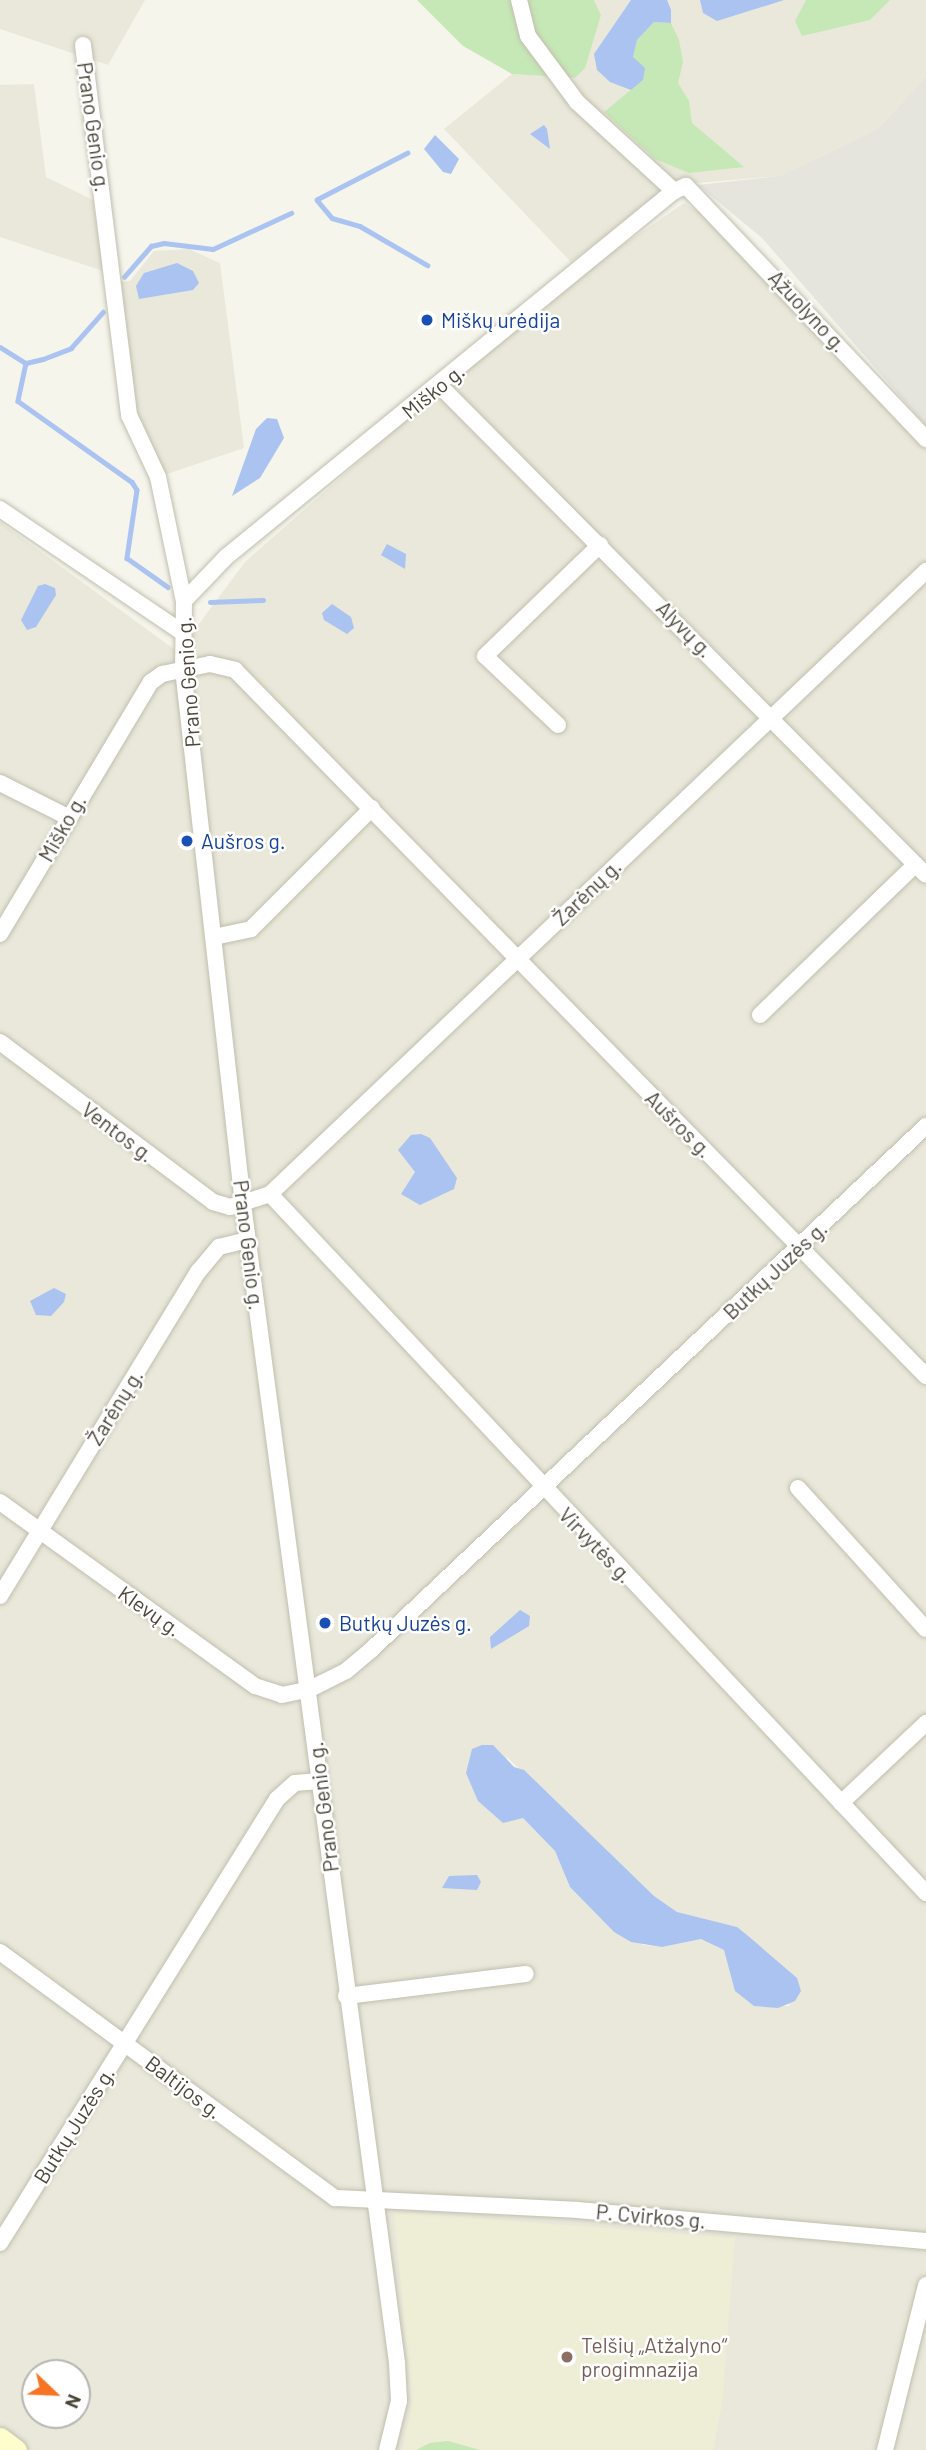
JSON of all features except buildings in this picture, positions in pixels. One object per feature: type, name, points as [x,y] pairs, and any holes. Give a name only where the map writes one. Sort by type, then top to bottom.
[{"type":"main road","points":[[0,2438],[16,2450]]},
{"type":"street","name":"Ąžuolyno g.","points":[[519,0],[528,36],[577,102],[680,188],[926,439]]},
{"type":"street","name":"Prano Genio g.","points":[[83,45],[129,415],[158,477],[184,601],[183,669],[247,1240],[310,1689],[346,1996],[400,2401],[387,2450]]},
{"type":"street","name":"Miško g.","points":[[184,601],[226,557],[440,386],[680,188]]},
{"type":"street","name":"Alyvų g.","points":[[440,386],[771,715],[920,870]]},
{"type":"street","points":[[0,509],[182,632]]},
{"type":"street","points":[[558,725],[485,656],[600,545]]},
{"type":"street","name":"Žarėnų g.","points":[[243,1204],[270,1194],[771,715],[926,571]]},
{"type":"street","name":"Aušros g.","points":[[183,669],[210,664],[235,670],[926,1376]]},
{"type":"street","name":"Miško g.","points":[[0,934],[151,682],[162,674],[183,669]]},
{"type":"street","points":[[0,783],[68,817]]},
{"type":"street","points":[[214,937],[251,929],[372,808]]},
{"type":"street","points":[[760,1015],[920,870]]},
{"type":"street","name":"Ventos g.","points":[[0,1042],[196,1192],[221,1206],[243,1204]]},
{"type":"street","name":"Butkų Juzės g.","points":[[310,1689],[346,1671],[372,1649],[926,1126]]},
{"type":"street","name":"Virvytės g.","points":[[270,1194],[926,1893]]},
{"type":"street","name":"Žarėnų g.","points":[[0,1596],[211,1255],[226,1243],[247,1240]]},
{"type":"street","points":[[798,1488],[926,1629]]},
{"type":"street","name":"Klevų g.","points":[[0,1503],[255,1686],[282,1695],[310,1689]]},
{"type":"street","points":[[841,1803],[926,1723]]},
{"type":"street","name":"Butkų Juzės g.","points":[[0,2243],[276,1798],[295,1783],[320,1781]]},
{"type":"street","name":"Baltijos g.","points":[[0,1952],[322,2192],[347,2200],[375,2200]]},
{"type":"street","points":[[346,1996],[526,1974]]},
{"type":"street","name":"P. Cvirkos g.","points":[[375,2200],[577,2210],[926,2241]]},
{"type":"street","points":[[885,2450],[926,2285]]},
{"type":"shaded area","points":[[0,0],[145,0],[108,65],[0,29]]},
{"type":"shaded area","points":[[594,0],[926,0],[926,76],[878,129],[780,176],[674,185],[571,262],[444,129],[512,74],[576,78],[601,15]]},
{"type":"shaded area","points":[[926,76],[926,426],[762,238],[698,185],[780,176],[878,129]]},
{"type":"shaded area","points":[[34,84],[46,177],[93,200],[103,271],[0,237],[0,85]]},
{"type":"shaded area","points":[[684,203],[724,227],[926,439],[926,2450],[27,2450],[0,2430],[0,522],[178,652],[245,562],[542,300]],"holes":[[[507,1757],[654,1896],[677,1912],[737,1927],[790,2006],[754,2006],[724,1950],[701,1939],[662,1947],[644,1945],[614,1932],[570,1887],[555,1851],[523,1818],[503,1822],[478,1801]]]},
{"type":"shaded area","points":[[189,249],[220,263],[244,448],[158,477],[139,442],[115,282],[130,281],[154,251]]},
{"type":"shaded area","name":"Telšių „Atžalyno“ progimnazija","points":[[394,2212],[735,2238],[722,2405],[713,2450],[402,2450],[412,2404]]},
{"type":"green space","points":[[417,0],[594,0],[601,15],[585,68],[575,78],[512,74],[463,46]]},
{"type":"green space","points":[[806,0],[890,0],[870,20],[802,36],[795,21]]},
{"type":"green space","points":[[654,22],[671,23],[679,40],[683,62],[678,83],[689,101],[692,123],[744,167],[689,173],[655,159],[604,112],[643,80],[633,57],[637,40]]},
{"type":"green space","points":[[448,2441],[480,2450],[416,2450],[430,2443]]},
{"type":"water","points":[[631,0],[667,0],[671,10],[671,23],[654,22],[637,40],[633,57],[645,68],[643,80],[631,90],[610,82],[597,70],[594,54]]},
{"type":"water","points":[[700,0],[784,0],[717,21],[703,13]]},
{"type":"water","points":[[544,125],[547,129],[550,149],[530,134]]},
{"type":"water","points":[[435,135],[459,159],[451,174],[443,172],[424,149]]},
{"type":"water","points":[[177,263],[193,271],[199,283],[193,290],[139,299],[136,286],[144,273]]},
{"type":"water","points":[[267,418],[277,419],[284,438],[260,478],[232,496],[256,429]]},
{"type":"water","points":[[387,544],[406,554],[405,569],[381,555]]},
{"type":"water","points":[[45,584],[55,588],[56,595],[36,627],[27,630],[21,620],[38,586]]},
{"type":"water","points":[[332,604],[351,617],[354,628],[347,634],[324,620],[322,613]]},
{"type":"water","points":[[421,1134],[430,1138],[457,1178],[454,1189],[420,1205],[401,1194],[415,1172],[398,1150],[411,1135]]},
{"type":"water","points":[[54,1288],[66,1294],[64,1302],[51,1316],[36,1315],[30,1301]]},
{"type":"water","points":[[520,1610],[530,1616],[529,1626],[491,1649],[490,1637]]},
{"type":"water","points":[[493,1745],[514,1767],[524,1770],[654,1896],[677,1912],[737,1927],[747,1935],[797,1978],[801,1991],[795,2001],[778,2008],[754,2006],[735,1991],[724,1950],[701,1939],[662,1947],[631,1942],[614,1932],[570,1887],[555,1851],[523,1818],[503,1823],[478,1801],[466,1773],[472,1749]]},
{"type":"water","points":[[477,1875],[481,1882],[477,1890],[442,1888],[449,1876]]},
{"type":"waterway","points":[[408,153],[317,200],[332,218],[360,226],[427,265]]},
{"type":"waterway","points":[[124,277],[151,246],[164,243],[213,249],[291,213]]},
{"type":"waterway","points":[[0,347],[26,363],[43,359],[71,348],[103,312]]},
{"type":"waterway","points":[[26,363],[18,401],[132,482],[137,490],[127,558],[168,587]]},
{"type":"waterway","points":[[210,602],[263,600]]},
{"type":"place","name":"Miškų urėdija","points":[[427,320]]},
{"type":"place","name":"Aušros g.","points":[[187,841]]},
{"type":"place","name":"Butkų Juzės g.","points":[[325,1623]]},
{"type":"place","name":"Telšių „Atžalyno“ progimnazija","points":[[567,2357]]}]
